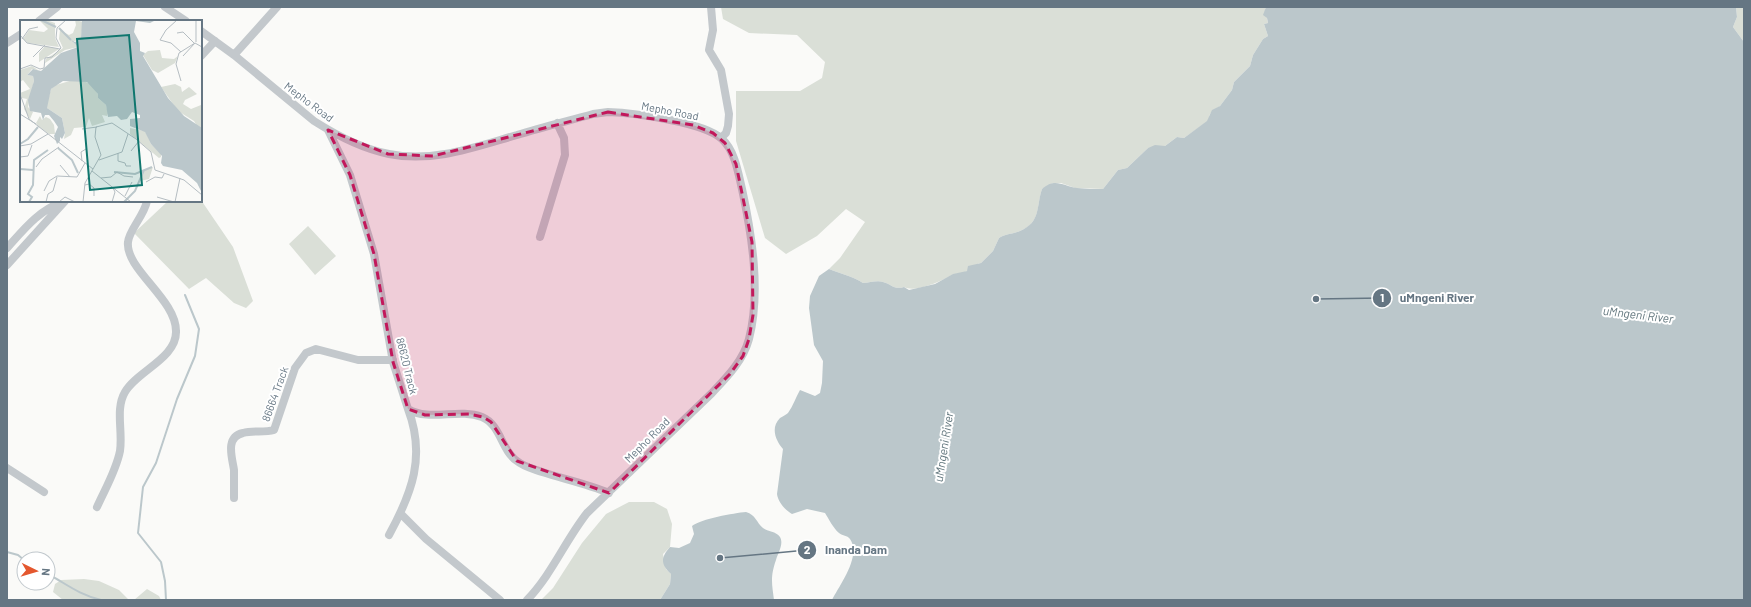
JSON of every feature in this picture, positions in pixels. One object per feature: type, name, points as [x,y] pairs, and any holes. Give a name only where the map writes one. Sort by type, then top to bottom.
[{"type":"street","points":[[40,20],[57,7]]},
{"type":"street","points":[[165,7],[184,20]]},
{"type":"street","points":[[234,55],[277,7]]},
{"type":"street","points":[[711,7],[713,23],[709,50],[721,70],[729,114],[726,133],[721,138]]},
{"type":"street","name":"Mepho Road","points":[[202,32],[234,55],[314,121],[328,130],[358,144],[388,154],[427,157],[478,146],[593,114],[618,113],[693,126],[708,131],[721,138],[730,151],[736,164],[754,258],[753,315],[749,339],[743,356],[730,374],[587,513],[576,527],[564,551],[541,585],[527,600]]},
{"type":"street","points":[[7,43],[20,35]]},
{"type":"street","points":[[202,55],[215,41]]},
{"type":"street","points":[[540,237],[565,155],[564,138],[557,123]]},
{"type":"street","name":"86620 Track","points":[[328,130],[350,175],[374,254],[392,360],[408,409],[416,414],[425,415],[469,414],[483,417],[491,422],[517,461],[558,477],[596,487],[609,493]]},
{"type":"street","points":[[7,248],[37,215],[45,209],[62,202]]},
{"type":"street","points":[[7,265],[64,202]]},
{"type":"street","points":[[97,508],[116,466],[120,451],[120,402],[130,383],[152,367],[175,339],[176,324],[171,314],[162,297],[132,258],[129,248],[129,237],[143,215],[147,202]]},
{"type":"street","name":"86664 Track","points":[[234,498],[234,469],[231,455],[233,440],[236,435],[244,432],[274,430],[295,368],[306,353],[316,349],[358,360],[392,360]]},
{"type":"street","points":[[390,536],[401,514],[416,470],[414,426],[408,409]]},
{"type":"street","points":[[7,468],[44,492]]},
{"type":"street","points":[[401,514],[426,539],[500,600]]},
{"type":"highlighted area","points":[[608,112],[693,125],[713,133],[725,143],[736,164],[752,242],[753,315],[749,339],[743,356],[730,374],[609,493],[517,461],[491,422],[483,417],[469,414],[425,415],[408,409],[393,362],[374,254],[350,175],[328,130],[388,154],[433,156]]},
{"type":"shaded area","points":[[721,7],[1266,7],[1265,10],[1268,23],[1264,24],[1268,36],[1263,39],[1253,55],[1250,66],[1234,82],[1232,90],[1220,106],[1210,114],[1208,121],[1184,138],[1177,137],[1165,146],[1148,148],[1127,168],[1118,170],[1103,189],[1075,188],[1061,183],[1053,183],[1042,189],[1035,219],[1027,227],[1020,231],[999,238],[993,251],[981,263],[974,265],[965,272],[954,274],[928,286],[901,288],[881,281],[863,283],[829,269],[840,258],[865,222],[846,209],[817,236],[786,254],[765,238],[736,141],[736,91],[800,91],[822,78],[825,62],[797,35],[749,33],[723,19]]},
{"type":"shaded area","points":[[1736,7],[1744,7],[1744,42],[1733,27],[1737,17]]},
{"type":"shaded area","points":[[202,201],[233,247],[253,301],[246,308],[234,303],[206,278],[189,289],[134,233],[167,202]]},
{"type":"shaded area","points":[[308,226],[336,256],[315,275],[289,244]]},
{"type":"shaded area","points":[[629,502],[654,502],[667,509],[672,524],[670,547],[663,554],[666,569],[671,574],[670,584],[660,600],[541,600],[553,588],[582,543],[606,514]]},
{"type":"shaded area","points":[[84,579],[99,581],[119,590],[129,600],[63,600],[53,592],[56,591],[56,583],[61,580]]},
{"type":"shaded area","points":[[147,589],[159,596],[161,600],[134,600]]},
{"type":"water","points":[[1266,7],[1736,7],[1737,17],[1733,27],[1744,42],[1744,600],[832,600],[848,571],[851,562],[853,546],[850,539],[837,531],[825,513],[807,509],[792,514],[782,506],[777,494],[783,449],[776,438],[775,426],[780,418],[788,413],[800,390],[815,396],[820,393],[822,383],[823,361],[814,345],[809,308],[810,296],[819,276],[829,269],[863,283],[881,281],[895,287],[904,287],[909,290],[935,284],[953,274],[967,271],[968,266],[981,263],[993,251],[999,238],[1020,231],[1027,227],[1035,219],[1042,189],[1047,185],[1059,183],[1077,188],[1103,189],[1118,170],[1127,168],[1148,148],[1155,145],[1165,146],[1177,137],[1184,138],[1207,121],[1212,110],[1220,106],[1232,90],[1234,82],[1250,66],[1253,55],[1263,39],[1268,36],[1264,24],[1268,23],[1267,18],[1263,15]]},
{"type":"water","points":[[746,512],[754,517],[763,528],[776,534],[781,540],[781,546],[772,576],[774,600],[660,600],[670,584],[671,574],[665,568],[663,558],[670,547],[679,548],[690,543],[694,534],[692,526],[696,523]]},
{"type":"waterway","points":[[166,600],[165,581],[161,562],[138,533],[143,487],[156,463],[177,399],[195,356],[199,329],[185,295]]},
{"type":"waterway","points":[[7,552],[16,554]]},
{"type":"waterway","points":[[56,579],[79,592],[101,600]]},
{"type":"place","name":"uMngeni River","points":[[1316,299]]},
{"type":"place","name":"Inanda Dam","points":[[720,558]]}]
